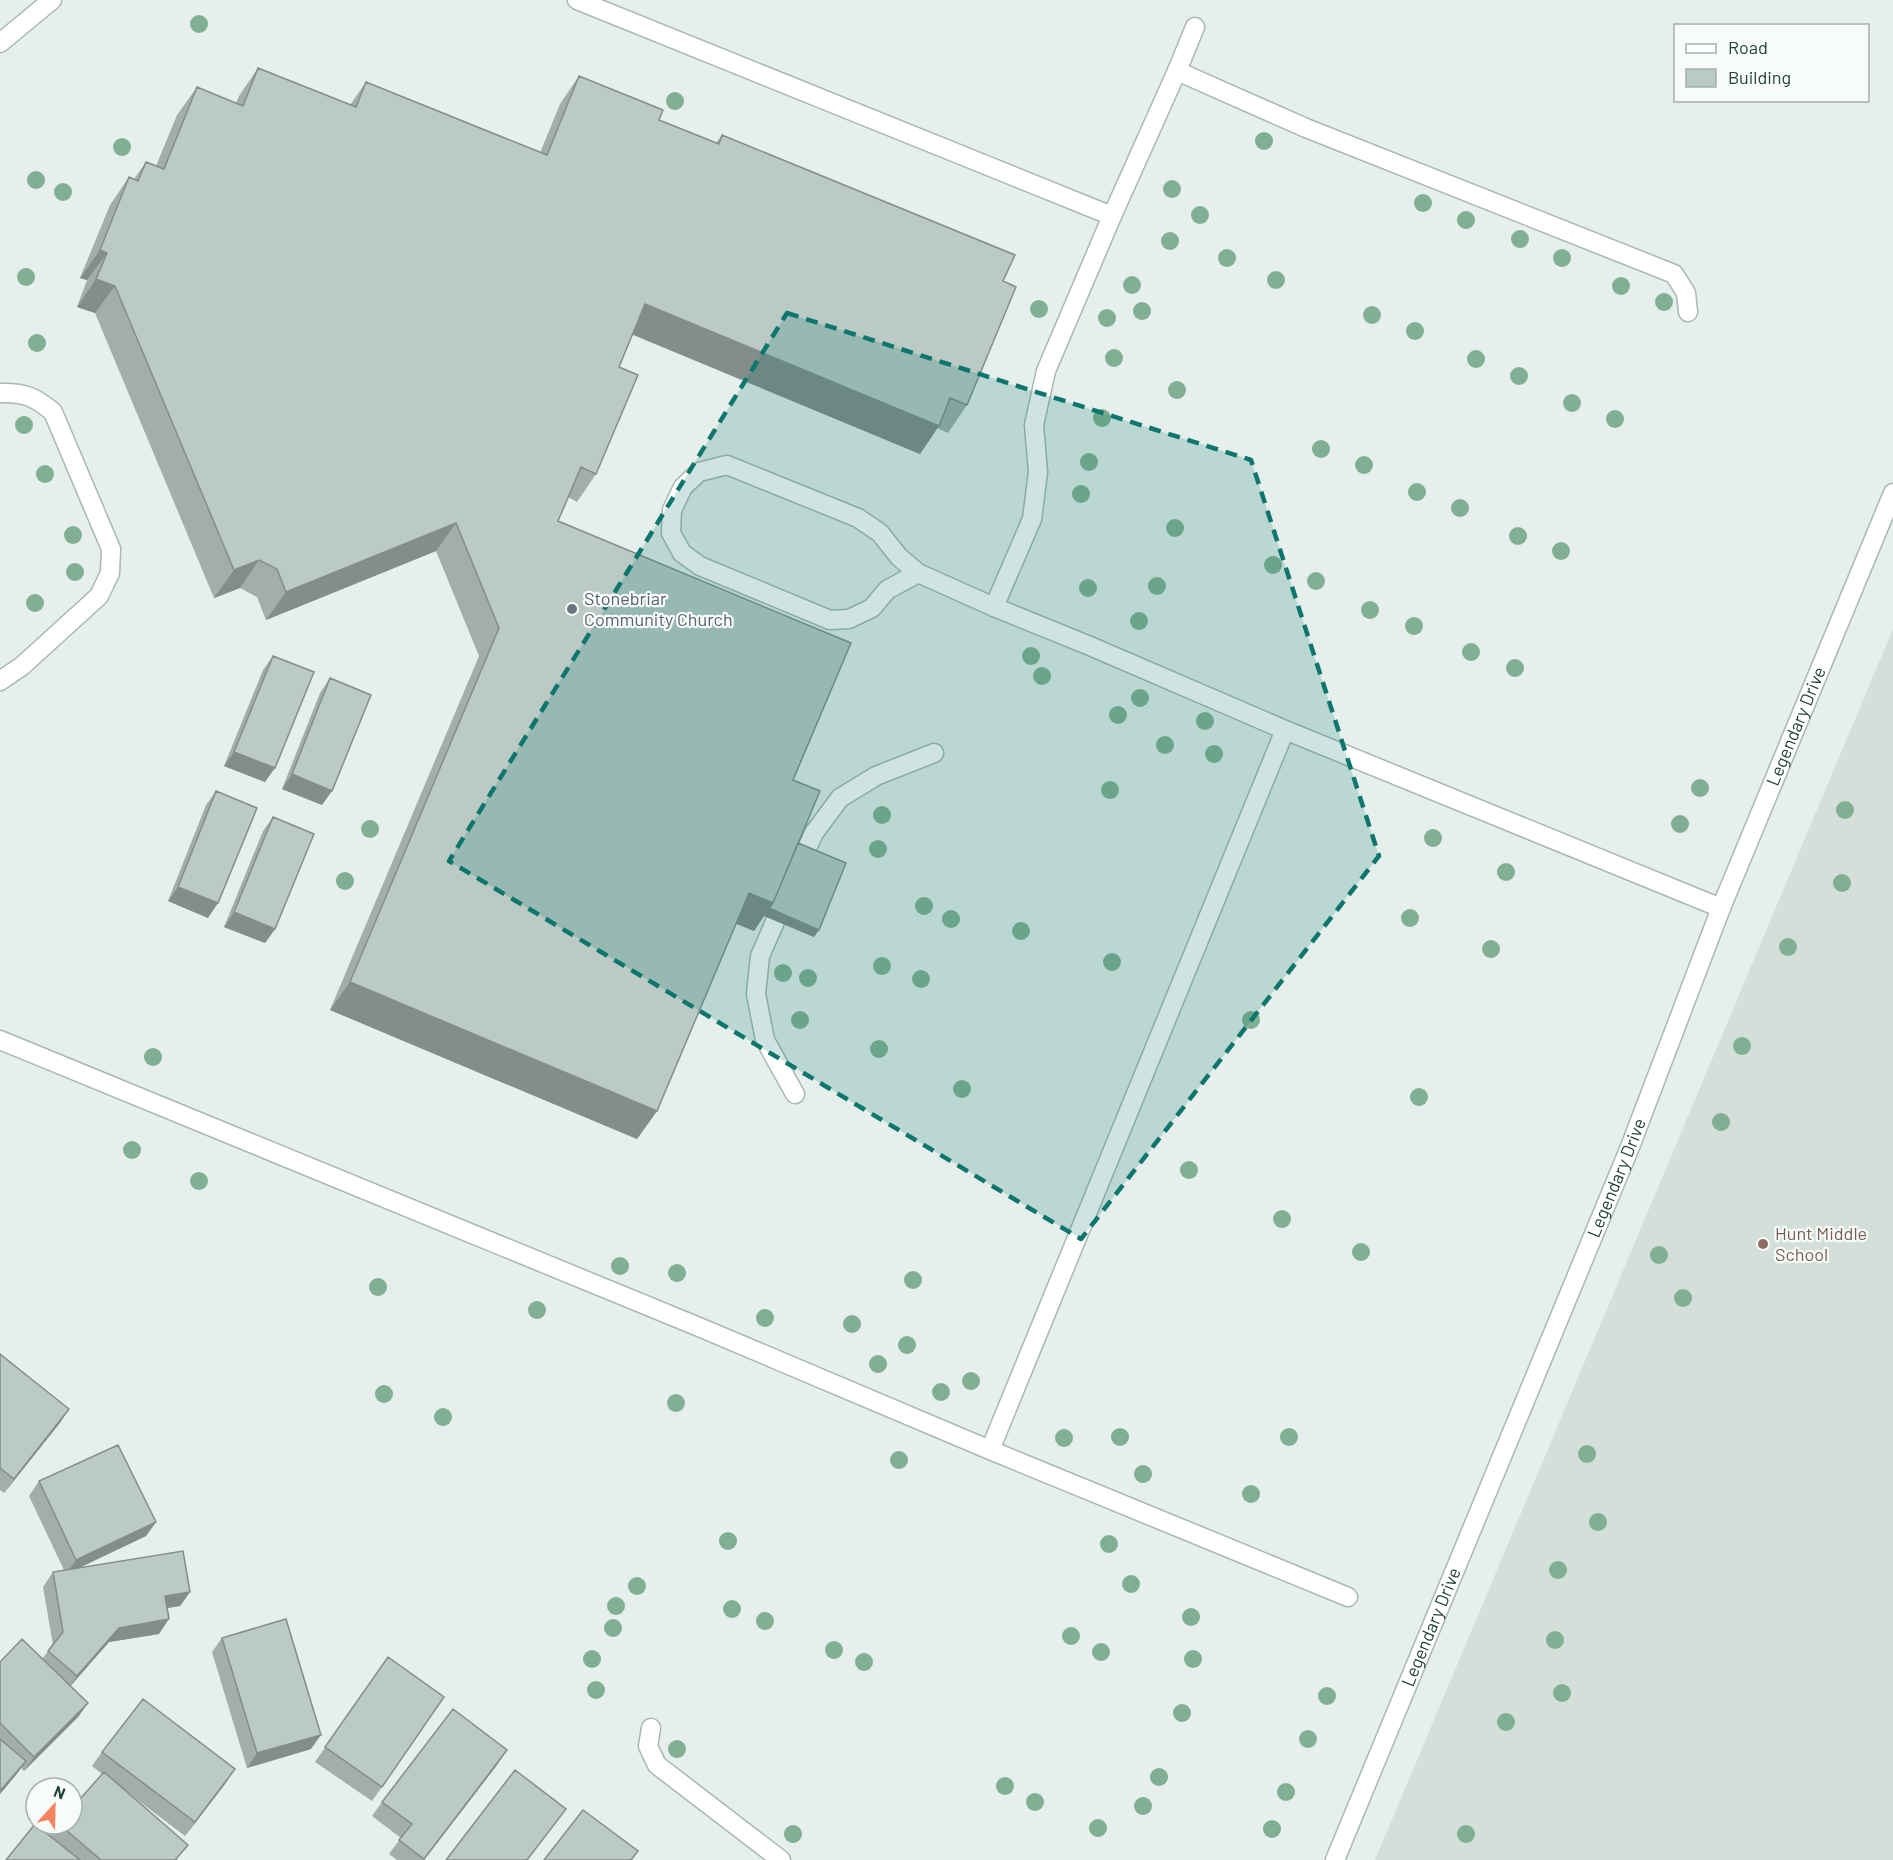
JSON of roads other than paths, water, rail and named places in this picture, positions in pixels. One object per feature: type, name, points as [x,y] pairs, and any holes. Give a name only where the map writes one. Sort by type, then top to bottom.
[{"type":"street","points":[[0,43],[52,0]]},
{"type":"street","points":[[577,0],[1112,216]]},
{"type":"street","points":[[994,607],[1032,519],[1038,472],[1034,424],[1046,371],[1195,27]]},
{"type":"street","points":[[1177,71],[1306,128],[1674,274],[1686,293],[1688,312]]},
{"type":"street","points":[[0,393],[15,393],[38,400],[53,412],[111,549],[110,573],[99,596],[22,666],[0,681]]},
{"type":"street","points":[[918,573],[887,591],[872,608],[849,619],[830,620],[700,566],[682,553],[671,533],[672,510],[682,487],[699,472],[727,465],[858,518],[880,533],[900,557],[918,573],[994,607],[1285,730],[1721,908]]},
{"type":"street","name":"Legendary Drive","points":[[1335,1860],[1630,1147],[1721,908],[1893,493]]},
{"type":"street","points":[[990,1450],[1285,730]]},
{"type":"street","points":[[795,1094],[765,1040],[756,994],[760,956],[814,832],[840,798],[876,776],[934,753]]},
{"type":"street","points":[[0,1040],[1348,1597]]},
{"type":"street","points":[[651,1728],[648,1746],[657,1765],[781,1860]]},
{"type":"place","name":"Stonebriar Community Church","points":[[572,609]]},
{"type":"place","name":"Hunt Middle School","points":[[1763,1244]]}]
